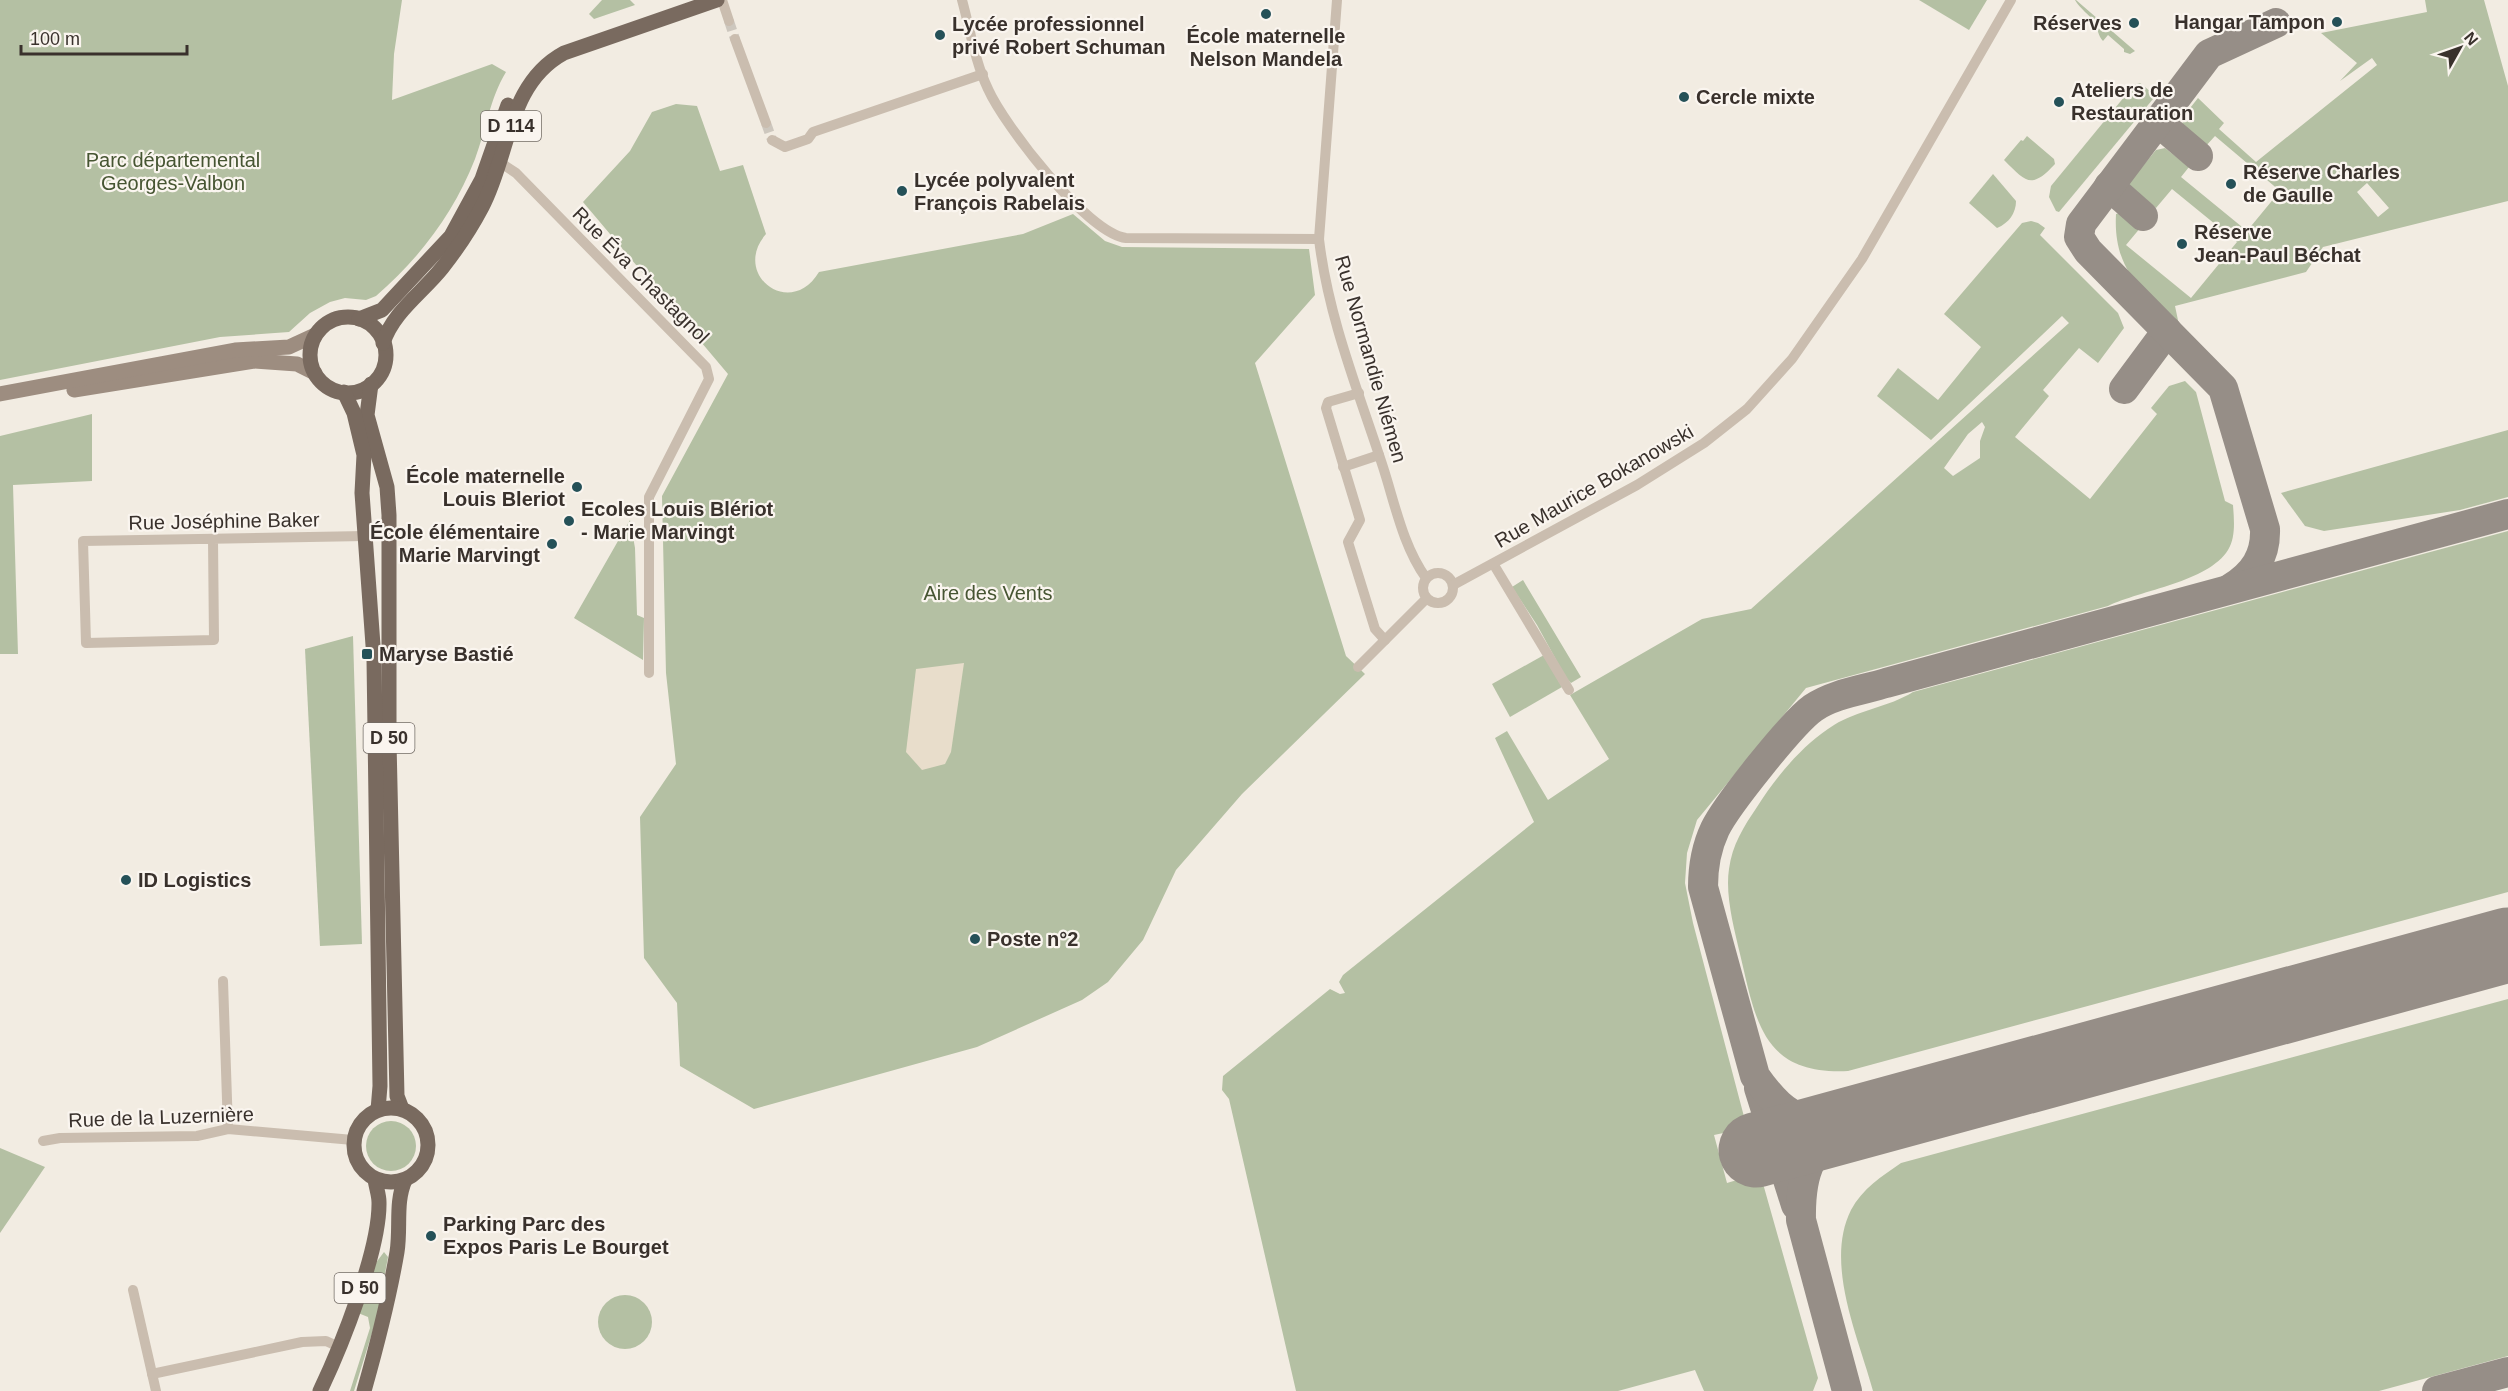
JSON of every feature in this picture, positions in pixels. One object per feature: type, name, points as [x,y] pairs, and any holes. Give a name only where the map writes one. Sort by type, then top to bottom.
[{"type":"main road","name":"D 114","points":[[359,319],[382,310],[451,236],[482,179],[512,92],[544,54],[560,45],[689,0]]},
{"type":"main road","name":"D 114","points":[[383,343],[392,321],[443,267],[466,234],[483,204],[501,163],[521,96],[536,74],[549,61],[564,53],[717,0]]},
{"type":"main road","points":[[0,394],[235,350],[289,347],[315,335],[330,321],[349,317],[359,319],[374,328],[383,343],[385,361],[371,384],[354,392],[330,388],[315,373],[297,364],[254,361],[0,402]]},
{"type":"main road","points":[[315,335],[310,347],[310,361],[315,373]]},
{"type":"main road","name":"D 50","points":[[371,384],[367,415],[387,487],[389,515],[392,898],[397,1096],[402,1109]]},
{"type":"main road","name":"D 50","points":[[344,392],[354,413],[363,443],[362,493],[374,659],[380,1086],[378,1110]]},
{"type":"main road","points":[[390,1107],[402,1109],[421,1123],[428,1149],[422,1167],[405,1180],[389,1183],[375,1179],[363,1170],[356,1161],[353,1140],[360,1124],[378,1110],[390,1107]]},
{"type":"main road","name":"D 50","points":[[320,1391],[339,1347],[370,1255],[379,1204],[375,1179]]},
{"type":"main road","name":"D 50","points":[[364,1391],[380,1336],[397,1251],[398,1206],[405,1180]]},
{"type":"street","points":[[722,0],[729,21]]},
{"type":"street","points":[[962,0],[983,74],[994,101],[1042,168],[1108,231],[1119,237],[1319,239]]},
{"type":"street","name":"Rue Normandie Niémen","points":[[1337,0],[1319,239],[1330,300],[1359,393],[1414,561],[1426,578]]},
{"type":"street","name":"Rue Maurice Bokanowski","points":[[1453,585],[1494,565],[1677,461],[1747,409],[1792,359],[1856,268],[2011,0]]},
{"type":"street","points":[[735,39],[766,123]]},
{"type":"street","points":[[772,140],[785,147],[808,140],[813,132],[983,74]]},
{"type":"street","name":"Rue Éva Chastagnol","points":[[501,163],[516,174],[706,367],[709,379],[649,497],[649,673]]},
{"type":"street","points":[[1359,393],[1328,402],[1326,408],[1360,520],[1348,542],[1375,629],[1385,640]]},
{"type":"street","points":[[1343,467],[1379,455]]},
{"type":"street","name":"Rue Joséphine Baker","points":[[213,540],[214,640],[86,643],[83,542],[365,536]]},
{"type":"street","points":[[1494,565],[1569,690]]},
{"type":"street","points":[[1434,573],[1444,574],[1453,585],[1451,595],[1444,602],[1434,603],[1426,599],[1422,591],[1426,578],[1434,573]]},
{"type":"street","points":[[1358,668],[1426,599]]},
{"type":"street","points":[[223,981],[228,1129]]},
{"type":"street","name":"Rue de la Luzernière","points":[[43,1141],[60,1138],[196,1136],[228,1129],[353,1140]]},
{"type":"street","points":[[134,1290],[156,1391]]},
{"type":"street","points":[[152,1374],[302,1342],[326,1341],[339,1347]]},
{"type":"green space","name":"Parc départemental Georges-Valbon","points":[[0,0],[402,0],[394,54],[392,100],[492,64],[506,72],[492,103],[475,159],[457,198],[421,251],[376,296],[366,300],[345,298],[330,302],[310,313],[289,332],[220,337],[0,380]]},
{"type":"green space","points":[[602,0],[630,0],[635,5],[594,19],[589,14]]},
{"type":"green space","points":[[1919,0],[1987,0],[1969,30]]},
{"type":"green space","points":[[2075,0],[2135,51],[2130,54],[2124,52],[2124,49],[2108,35],[2103,41],[2095,23]]},
{"type":"green space","points":[[2425,0],[2484,0],[2508,86],[2508,201],[2323,247],[2306,272],[2175,306],[2179,325],[2176,324],[2151,300],[2124,264],[2116,233],[2116,214],[2123,212],[2141,227],[2126,245],[2191,298],[2237,242],[2172,189],[2156,208],[2149,202],[2145,206],[2128,192],[2127,185],[2156,150],[2165,148],[2189,167],[2181,177],[2247,231],[2280,191],[2215,136],[2205,147],[2182,127],[2183,117],[2198,98],[2224,123],[2219,129],[2256,162],[2377,65],[2372,58],[2340,81],[2357,63],[2321,33],[2427,12]],"holes":[[[2367,183],[2389,208],[2378,217],[2357,192]]]},
{"type":"green space","points":[[2140,83],[2151,92],[2153,99],[2059,212],[2056,211],[2049,197],[2051,186],[2134,85]]},
{"type":"green space","name":"Aire des Vents","points":[[676,104],[697,106],[720,171],[743,165],[766,234],[757,249],[755,264],[760,276],[768,286],[780,292],[794,292],[807,286],[819,272],[1023,234],[1073,214],[1105,241],[1122,247],[1309,249],[1315,295],[1255,363],[1346,656],[1365,674],[1242,794],[1176,870],[1143,940],[1108,982],[1082,1000],[977,1047],[754,1109],[680,1066],[677,1003],[644,958],[640,817],[676,764],[666,673],[662,496],[728,374],[583,202],[630,151],[652,112]]},
{"type":"green space","points":[[2027,136],[2054,159],[2055,164],[2034,180],[2023,178],[2004,160]]},
{"type":"green space","points":[[1993,174],[2016,201],[2011,217],[1997,228],[1969,203]]},
{"type":"green space","points":[[2031,221],[2045,228],[2040,235],[2118,313],[2124,328],[2098,363],[2079,348],[2043,390],[2049,396],[2015,437],[2090,499],[2157,414],[2151,408],[2169,386],[2185,381],[2196,392],[2225,501],[2233,505],[2233,534],[2231,545],[2218,561],[2190,578],[2108,606],[1806,688],[1697,820],[1687,853],[1685,883],[1693,923],[1747,1128],[1714,1135],[1727,1183],[1760,1173],[1818,1378],[1813,1391],[1704,1391],[1695,1370],[1618,1391],[1296,1391],[1229,1099],[1222,1090],[1223,1076],[1330,989],[1340,994],[1345,993],[1339,982],[1343,975],[1534,822],[1495,738],[1507,731],[1548,800],[1609,759],[1570,695],[1702,619],[1751,609],[2069,323],[2062,316],[1931,440],[1877,396],[1898,368],[1938,400],[1981,347],[1944,314],[2022,223]],"holes":[[[1982,422],[1985,427],[1980,441],[1980,458],[1953,476],[1944,468],[1968,434]]]},
{"type":"green space","points":[[92,414],[92,481],[13,485],[18,654],[0,654],[0,436]]},
{"type":"green space","points":[[2508,430],[2508,497],[2460,510],[2324,531],[2305,526],[2281,493]]},
{"type":"green space","points":[[630,520],[635,548],[637,615],[644,618],[643,660],[574,618]]},
{"type":"green space","points":[[2508,531],[2508,892],[1848,1071],[1819,1070],[1797,1064],[1780,1053],[1768,1039],[1752,1001],[1733,923],[1728,890],[1731,860],[1743,829],[1773,784],[1801,751],[1834,725],[1913,692]]},
{"type":"green space","points":[[1523,580],[1581,677],[1571,683],[1512,587]]},
{"type":"green space","points":[[353,636],[362,944],[320,946],[305,649]]},
{"type":"green space","points":[[1544,655],[1562,687],[1510,717],[1492,684]]},
{"type":"green space","points":[[2508,999],[2508,1356],[2379,1391],[1873,1391],[1847,1301],[1842,1277],[1841,1254],[1844,1231],[1856,1202],[1873,1183],[1901,1163]]},
{"type":"green space","points":[[386,1121],[396,1121],[409,1128],[416,1141],[416,1151],[409,1164],[396,1171],[386,1171],[377,1167],[370,1160],[366,1151],[366,1141],[370,1132],[377,1125]]},
{"type":"green space","points":[[0,1148],[45,1167],[0,1233]]},
{"type":"green space","points":[[384,1252],[388,1257],[377,1317],[354,1391],[350,1391],[370,1328],[368,1317],[358,1313],[375,1264]]},
{"type":"green space","points":[[625,1295],[635,1297],[644,1303],[650,1312],[652,1322],[650,1332],[644,1341],[635,1347],[625,1349],[615,1347],[606,1341],[600,1332],[598,1322],[600,1312],[606,1303],[615,1297]]},
{"type":"shaded area","points":[[964,663],[951,752],[945,764],[922,770],[906,752],[916,669]]},
{"type":"taxiway","points":[[2231,588],[2246,577],[2257,563],[2263,548],[2265,529],[2223,388],[2088,251],[2079,237],[2081,224],[2209,54],[2276,23]]},
{"type":"taxiway","points":[[2158,122],[2198,156]]},
{"type":"taxiway","points":[[2109,186],[2143,216]]},
{"type":"taxiway","points":[[2124,389],[2167,331]]},
{"type":"taxiway","points":[[1866,1119],[1830,1122],[1802,1118],[1779,1105],[1755,1076],[1703,887],[1704,864],[1715,829],[1732,802],[1760,766],[1803,717],[1821,703],[1848,693],[2508,514]]},
{"type":"taxiway","points":[[1759,1088],[1796,1205]]},
{"type":"taxiway","points":[[1847,1391],[1801,1220],[1801,1203],[1806,1173],[1818,1150],[1828,1140],[1857,1123]]},
{"type":"taxiway","points":[[2437,1391],[2508,1372]]},
{"type":"runway","points":[[1756,1150],[2508,945]]},
{"type":"tunnel","points":[[729,21],[735,39]]},
{"type":"tunnel","points":[[766,123],[772,140]]},
{"type":"place","name":"École maternelle Nelson Mandela","points":[[1266,14]]},
{"type":"place","name":"Hangar Tampon","points":[[2337,22]]},
{"type":"place","name":"Réserves","points":[[2134,23]]},
{"type":"place","name":"Lycée professionnel privé Robert Schuman","points":[[940,35]]},
{"type":"place","name":"Cercle mixte","points":[[1684,97]]},
{"type":"place","name":"Ateliers de Restauration","points":[[2059,102]]},
{"type":"place","name":"Réserve Charles de Gaulle","points":[[2231,184]]},
{"type":"place","name":"Lycée polyvalent François Rabelais","points":[[902,191]]},
{"type":"place","name":"Réserve Jean-Paul Béchat","points":[[2182,244]]},
{"type":"place","name":"École maternelle Louis Bleriot","points":[[577,487]]},
{"type":"place","name":"Ecoles Louis Blériot - Marie Marvingt","points":[[569,521]]},
{"type":"place","name":"École élémentaire Marie Marvingt","points":[[552,544]]},
{"type":"place","name":"Maryse Bastié","points":[[367,654]]},
{"type":"place","name":"ID Logistics","points":[[126,880]]},
{"type":"place","name":"Poste n°2","points":[[975,939]]},
{"type":"place","name":"Parking Parc des Expos Paris Le Bourget","points":[[431,1236]]}]
